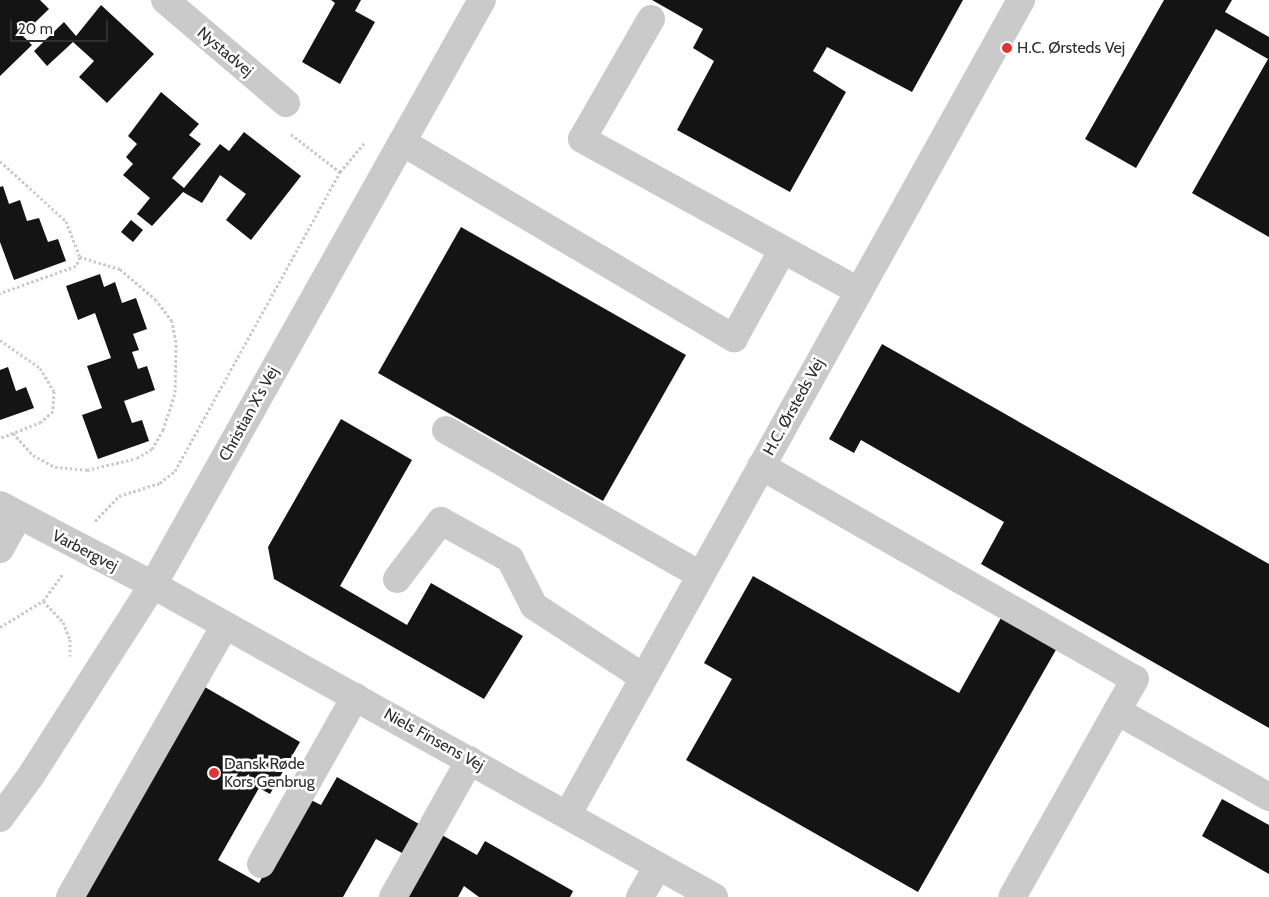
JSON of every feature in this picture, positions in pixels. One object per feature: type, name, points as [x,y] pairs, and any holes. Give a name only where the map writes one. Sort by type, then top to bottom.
[{"type":"street","name":"Christian X's Vej","points":[[0,818],[30,777],[153,585],[482,0]]},
{"type":"street","name":"H.C. Ørsteds Vej","points":[[568,814],[1020,0]]},
{"type":"street","name":"Nystadvej","points":[[172,3],[286,103]]},
{"type":"street","points":[[651,19],[582,139],[858,292]]},
{"type":"street","points":[[402,142],[734,338],[782,251]]},
{"type":"street","points":[[446,430],[700,575]]},
{"type":"street","points":[[761,466],[1135,679],[1012,897]]},
{"type":"street","name":"Varbergvej","points":[[0,549],[9,510],[77,548],[153,585]]},
{"type":"street","points":[[397,579],[441,521],[510,559],[534,606],[644,678]]},
{"type":"street","name":"Niels Finsens Vej","points":[[153,585],[568,814],[714,897]]},
{"type":"street","points":[[70,897],[225,625]]},
{"type":"street","points":[[261,864],[355,697]]},
{"type":"street","points":[[1117,711],[1269,797]]},
{"type":"street","points":[[393,897],[470,760]]},
{"type":"street","points":[[640,897],[658,866]]},
{"type":"path","points":[[286,103],[287,131],[340,172]]},
{"type":"path","points":[[0,627],[43,600],[54,590],[77,548],[102,510],[119,496],[160,483],[175,471],[340,172],[370,136]]},
{"type":"path","points":[[0,161],[66,221],[80,257],[76,266],[0,293]]},
{"type":"path","points":[[13,433],[33,455],[55,467],[87,470],[137,458],[152,449],[163,430],[175,392],[176,342],[172,321],[156,300],[120,269],[80,257]]},
{"type":"path","points":[[0,340],[40,368],[54,391],[53,410],[41,422],[0,438]]},
{"type":"path","points":[[43,600],[63,622],[70,639],[70,658]]},
{"type":"building","points":[[0,0],[40,0],[49,9],[22,35],[32,45],[0,76]]},
{"type":"building","points":[[331,0],[361,0],[355,11],[375,22],[340,84],[302,62],[335,3]]},
{"type":"building","points":[[652,0],[963,0],[912,92],[827,47],[813,71],[846,92],[790,192],[677,130],[714,61],[693,48],[703,29]]},
{"type":"building","points":[[1164,0],[1232,0],[1225,12],[1269,37],[1269,237],[1192,193],[1268,59],[1216,29],[1136,168],[1085,139]]},
{"type":"building","points":[[101,5],[154,54],[107,103],[79,77],[94,61],[73,42],[47,66],[34,51],[64,22],[76,36]]},
{"type":"building","points":[[161,92],[199,124],[189,135],[201,144],[172,178],[184,188],[220,144],[229,151],[244,132],[301,176],[251,240],[226,220],[246,194],[220,175],[202,203],[183,192],[152,226],[137,214],[150,198],[123,175],[133,164],[126,157],[137,144],[128,136]]},
{"type":"building","points":[[3,186],[9,204],[20,200],[27,221],[39,218],[48,242],[58,239],[66,261],[14,280],[0,242],[0,187]]},
{"type":"building","points":[[131,220],[143,230],[133,242],[121,232]]},
{"type":"building","points":[[461,227],[686,355],[603,501],[378,373]]},
{"type":"building","points":[[100,274],[104,287],[115,282],[122,303],[136,298],[147,329],[133,334],[139,350],[132,352],[138,369],[147,366],[155,390],[124,401],[132,423],[142,420],[149,441],[98,459],[82,415],[102,408],[87,366],[111,358],[95,313],[78,320],[66,286]]},
{"type":"building","points":[[882,344],[1269,564],[1269,728],[981,564],[1004,522],[861,440],[854,453],[829,439]]},
{"type":"building","points":[[8,367],[16,391],[26,387],[34,408],[0,420],[0,370]]},
{"type":"building","points":[[341,419],[412,460],[340,586],[407,625],[431,583],[523,636],[484,699],[274,579],[268,547]]},
{"type":"building","points":[[753,576],[959,693],[1002,616],[1057,648],[918,892],[686,760],[732,679],[704,663]]},
{"type":"building","points":[[203,686],[300,742],[270,794],[259,788],[218,860],[259,883],[307,798],[321,805],[337,777],[419,824],[402,853],[376,839],[343,897],[83,897]]},
{"type":"building","points":[[1222,799],[1269,825],[1269,874],[1202,836]]},
{"type":"building","points":[[435,831],[477,855],[485,841],[573,891],[570,897],[479,897],[464,886],[458,897],[397,897]]},
{"type":"place","name":"H.C. Ørsteds Vej","points":[[1007,48]]},
{"type":"place","name":"Dansk Røde Kors Genbrug","points":[[214,773]]}]
